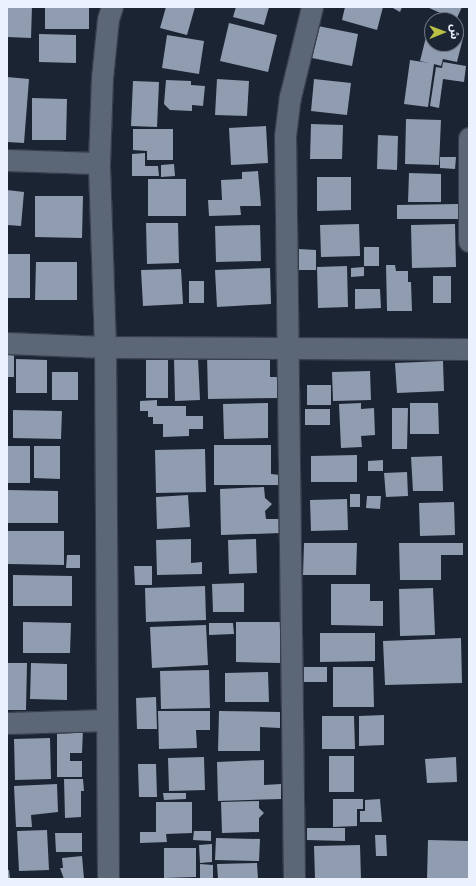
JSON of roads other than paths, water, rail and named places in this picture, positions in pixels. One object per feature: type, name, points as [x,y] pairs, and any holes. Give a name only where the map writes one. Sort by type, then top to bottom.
[{"type":"street","points":[[294,879],[286,346],[285,136],[290,97],[312,7]]},
{"type":"street","points":[[108,11],[102,78],[99,163],[105,347],[108,879]]},
{"type":"street","points":[[469,138],[469,241]]},
{"type":"street","points":[[7,160],[99,163]]},
{"type":"street","points":[[7,343],[105,347],[286,346],[469,349]]},
{"type":"street","points":[[7,722],[106,720]]}]
